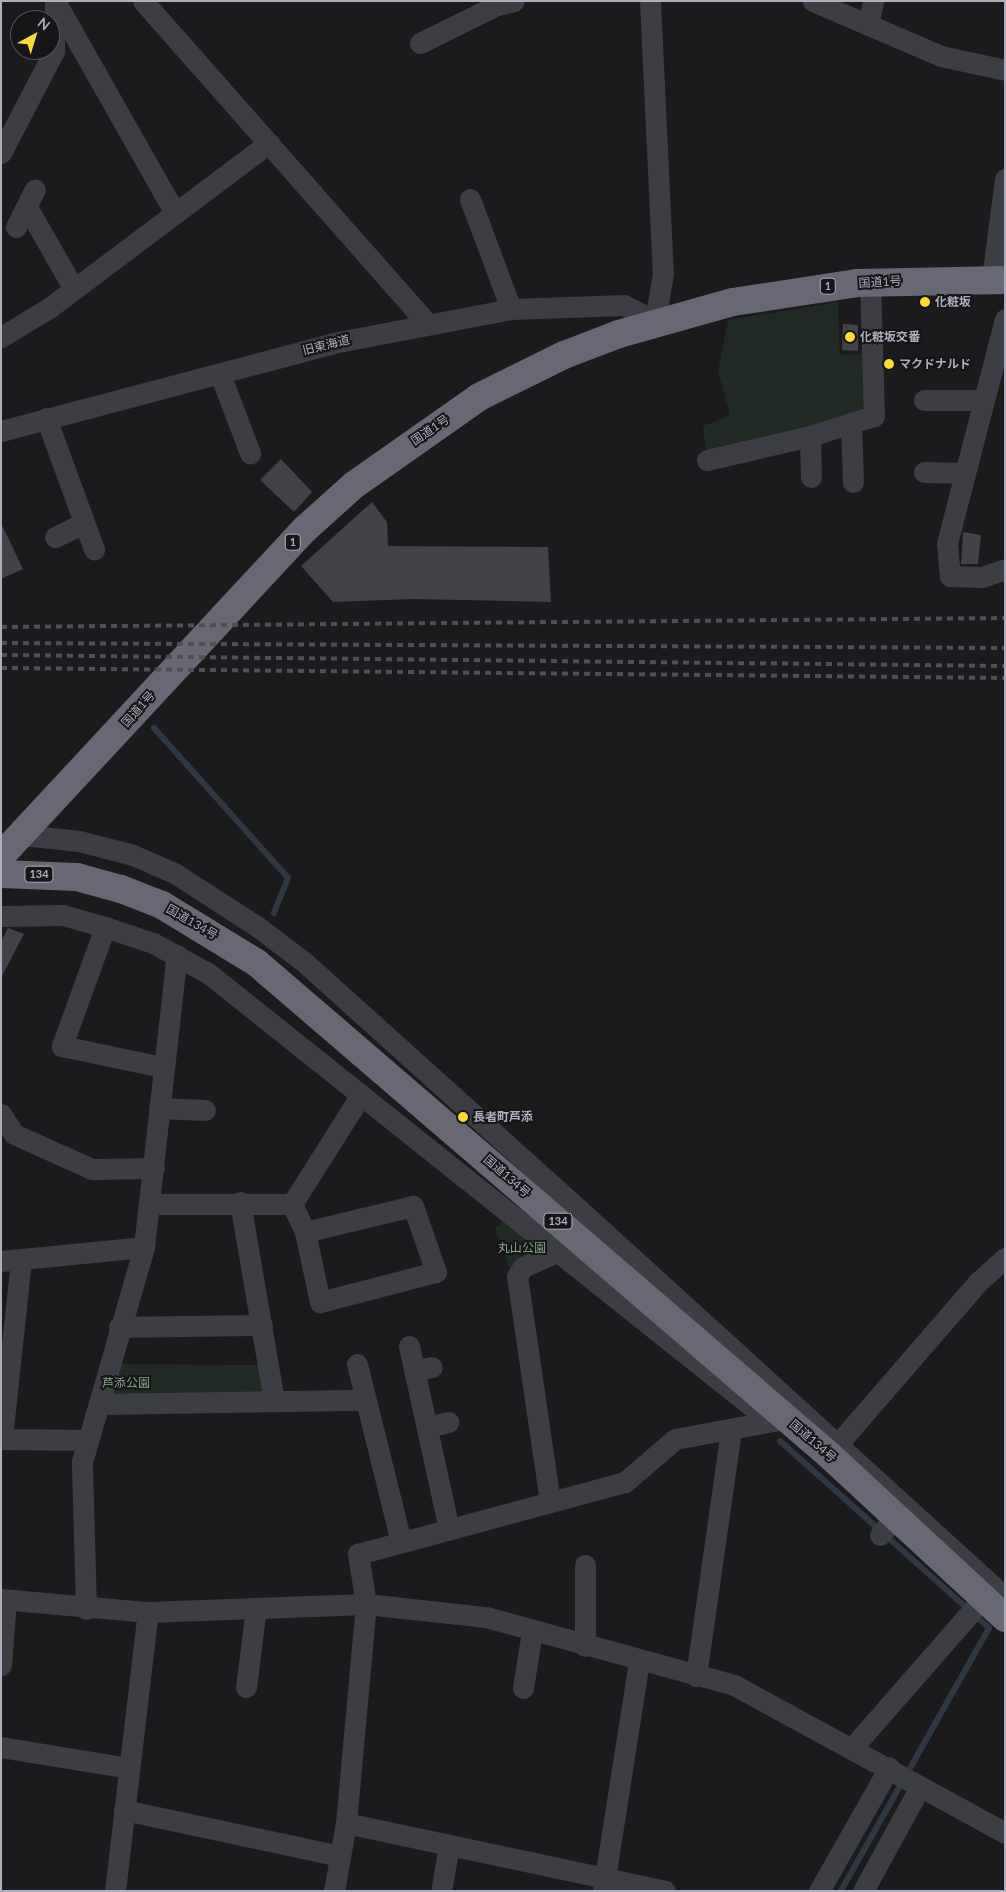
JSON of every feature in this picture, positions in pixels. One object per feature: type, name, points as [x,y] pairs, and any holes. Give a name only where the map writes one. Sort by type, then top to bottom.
[{"type":"highway","name":"国道1号","points":[[1,856],[23,835],[257,579],[354,485],[479,397],[564,355],[655,321],[798,289],[870,282],[999,279]]},
{"type":"highway","name":"国道134号","points":[[1,874],[77,877],[162,905],[257,963],[599,1242],[779,1420],[834,1449],[888,1525],[991,1606]]},
{"type":"street","points":[[55,1],[175,213]]},
{"type":"street","points":[[1,153],[54,51],[55,1]]},
{"type":"street","points":[[143,1],[428,324]]},
{"type":"street","points":[[420,43],[497,5],[514,1]]},
{"type":"street","points":[[650,1],[663,274],[655,321]]},
{"type":"street","points":[[812,1],[941,56],[1005,70]]},
{"type":"street","points":[[868,25],[873,1]]},
{"type":"street","points":[[1,337],[74,289],[269,143]]},
{"type":"street","points":[[999,279],[1005,178]]},
{"type":"street","points":[[16,227],[31,198],[74,289]]},
{"type":"street","points":[[470,199],[511,309]]},
{"type":"street","points":[[707,460],[810,436],[874,416],[870,282]]},
{"type":"street","name":"旧東海道","points":[[1,431],[333,343],[511,309],[624,305],[655,321]]},
{"type":"street","points":[[1005,319],[981,400],[947,543],[950,576],[982,577],[1005,569]]},
{"type":"street","points":[[220,374],[250,453]]},
{"type":"street","points":[[924,400],[981,400]]},
{"type":"street","points":[[46,418],[82,524],[94,549]]},
{"type":"street","points":[[852,423],[853,482]]},
{"type":"street","points":[[810,436],[811,477]]},
{"type":"street","points":[[924,472],[963,473]]},
{"type":"street","points":[[55,537],[82,524]]},
{"type":"street","points":[[23,835],[79,841],[133,855],[176,874],[258,927],[303,961],[599,1242],[834,1449],[991,1606],[852,1748]]},
{"type":"street","points":[[1,916],[63,915],[105,927],[177,955],[278,1026],[556,1252],[779,1420]]},
{"type":"street","points":[[105,927],[62,1046],[162,1068]]},
{"type":"street","points":[[86,1609],[82,1462],[119,1327],[144,1247],[151,1204],[162,1068],[177,955]]},
{"type":"street","points":[[292,1204],[361,1095]]},
{"type":"street","points":[[158,1108],[205,1110]]},
{"type":"street","points":[[1,1114],[14,1134],[49,1160],[92,1169],[154,1168]]},
{"type":"street","points":[[151,1204],[240,1202],[292,1204]]},
{"type":"street","points":[[240,1202],[274,1401]]},
{"type":"street","points":[[292,1204],[305,1232],[320,1302],[436,1272],[413,1206],[305,1232]]},
{"type":"street","points":[[88,1440],[2,1438],[11,1260],[144,1247]]},
{"type":"street","points":[[550,1502],[517,1276],[523,1267],[556,1252]]},
{"type":"street","points":[[834,1449],[977,1283],[1005,1258]]},
{"type":"street","points":[[119,1327],[262,1325]]},
{"type":"street","points":[[408,1346],[423,1369],[427,1427],[449,1530]]},
{"type":"street","points":[[357,1364],[401,1542]]},
{"type":"street","points":[[99,1404],[365,1400]]},
{"type":"street","points":[[334,1891],[346,1823],[366,1604],[358,1554],[625,1482],[675,1439],[779,1420]]},
{"type":"street","points":[[427,1427],[448,1422]]},
{"type":"street","points":[[696,1676],[731,1430]]},
{"type":"street","points":[[585,1565],[585,1646]]},
{"type":"street","points":[[1,1665],[4,1600],[86,1609],[148,1612],[366,1604],[486,1617],[639,1662],[734,1686],[1005,1832]]},
{"type":"street","points":[[246,1687],[256,1608]]},
{"type":"street","points":[[115,1891],[128,1768],[148,1612]]},
{"type":"street","points":[[523,1688],[532,1631]]},
{"type":"street","points":[[604,1884],[639,1662]]},
{"type":"street","points":[[1,1747],[128,1768]]},
{"type":"street","points":[[819,1891],[904,1777]]},
{"type":"street","points":[[862,1891],[904,1777]]},
{"type":"street","points":[[124,1810],[340,1856]]},
{"type":"street","points":[[346,1823],[450,1845],[604,1884],[665,1891]]},
{"type":"street","points":[[442,1886],[450,1845]]},
{"type":"green space","points":[[838,302],[840,355],[872,353],[874,416],[707,460],[703,426],[730,415],[718,371],[728,320]]},
{"type":"green space","name":"丸山公園","points":[[512,1217],[556,1252],[511,1272],[495,1228]]},
{"type":"green space","name":"芦添公園","points":[[110,1364],[268,1365],[274,1401],[99,1404]]},
{"type":"building","name":"化粧坂交番","points":[[843,324],[858,325],[858,351],[842,350]]},
{"type":"building","points":[[281,459],[312,492],[294,512],[260,480]]},
{"type":"building","points":[[372,502],[387,522],[388,546],[548,547],[551,602],[412,599],[333,602],[301,566]]},
{"type":"building","points":[[1,523],[23,569],[1,579]]},
{"type":"building","points":[[963,532],[981,535],[978,564],[961,564]]},
{"type":"building","points":[[8,928],[24,934],[1,978],[1,941]]},
{"type":"waterway","points":[[154,728],[288,878],[274,913]]},
{"type":"waterway","points":[[780,1441],[989,1628],[841,1891]]},
{"type":"railway","points":[[1,627],[1005,618]]},
{"type":"railway","points":[[1,643],[1005,648]]},
{"type":"railway","points":[[1,655],[1005,666]]},
{"type":"railway","points":[[1,668],[1005,678]]},
{"type":"place","name":"化粧坂","points":[[925,302]]},
{"type":"place","name":"化粧坂交番","points":[[850,337]]},
{"type":"place","name":"マクドナルド","points":[[889,364]]},
{"type":"place","name":"長者町芦添","points":[[463,1117]]}]
